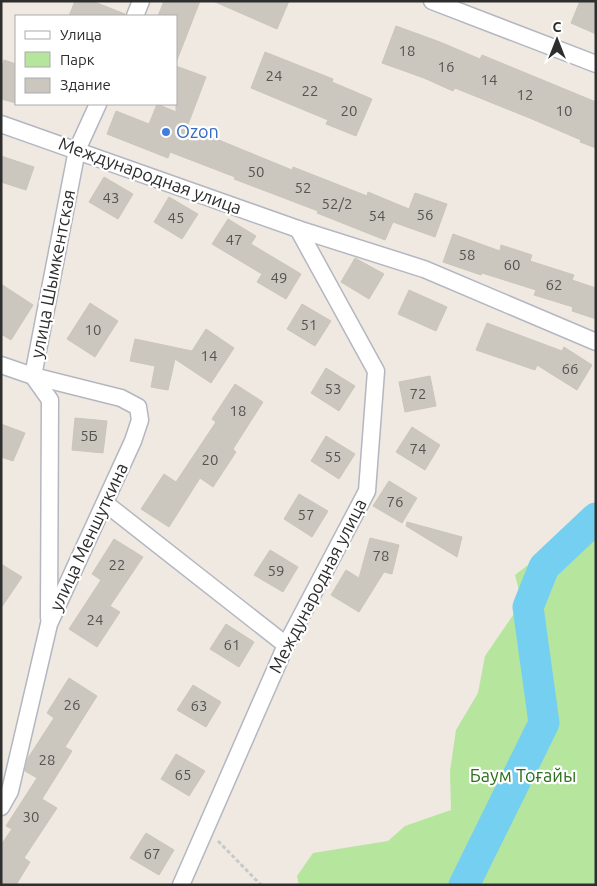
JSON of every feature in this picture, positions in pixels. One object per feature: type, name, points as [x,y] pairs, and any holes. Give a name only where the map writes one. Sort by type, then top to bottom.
[{"type":"street","points":[[135,15],[141,1]]},
{"type":"street","points":[[432,1],[596,64]]},
{"type":"street","name":"улица Шымкентская","points":[[49,624],[50,400],[33,376],[78,150],[98,105]]},
{"type":"street","name":"Международная улица","points":[[1,124],[298,229],[424,269],[596,342]]},
{"type":"street","name":"Международная улица","points":[[181,885],[286,645],[367,490],[376,371],[298,229]]},
{"type":"street","name":"улица Меншуткина","points":[[1,365],[33,376],[121,398],[138,407],[140,420],[133,441],[49,624],[10,791],[1,807]]},
{"type":"street","points":[[105,503],[286,645]]},
{"type":"path","points":[[206,829],[261,885]]},
{"type":"green space","name":"Баум Тоғайы","points":[[596,505],[596,885],[299,885],[297,876],[313,853],[388,841],[405,826],[451,810],[450,771],[456,730],[478,693],[485,656],[522,602],[515,575],[537,558],[556,538]]},
{"type":"building","points":[[75,1],[92,1],[125,14],[125,15],[69,15]]},
{"type":"building","points":[[164,1],[200,1],[178,57],[178,15],[158,15]]},
{"type":"building","points":[[213,1],[289,1],[277,29]]},
{"type":"building","points":[[580,1],[596,1],[596,34],[571,23]]},
{"type":"building","points":[[396,26],[480,59],[482,55],[596,102],[596,148],[532,119],[455,88],[453,91],[382,63]]},
{"type":"building","points":[[265,52],[333,79],[332,82],[372,99],[356,136],[326,124],[328,120],[251,88]]},
{"type":"building","points":[[4,60],[15,64],[15,103],[1,99],[1,69]]},
{"type":"building","points":[[178,67],[206,77],[187,127],[292,170],[293,167],[367,196],[368,192],[409,209],[415,193],[447,204],[435,237],[393,222],[385,240],[170,152],[168,158],[107,134],[116,111],[149,124],[157,105],[176,112],[176,105],[178,105]]},
{"type":"building","points":[[1,156],[34,167],[26,190],[1,182]]},
{"type":"building","points":[[104,177],[133,194],[118,219],[89,202]]},
{"type":"building","points":[[169,197],[198,214],[182,239],[154,222]]},
{"type":"building","points":[[228,219],[256,236],[251,244],[301,274],[286,299],[257,282],[262,274],[212,244]]},
{"type":"building","points":[[453,234],[500,251],[501,245],[532,255],[530,261],[574,275],[572,280],[596,288],[596,319],[572,311],[573,307],[534,295],[536,290],[443,262]]},
{"type":"building","points":[[355,258],[384,274],[369,299],[341,282]]},
{"type":"building","points":[[1,284],[33,305],[11,340],[1,334]]},
{"type":"building","points":[[409,290],[447,307],[436,331],[398,314]]},
{"type":"building","points":[[90,303],[118,321],[95,357],[67,339]]},
{"type":"building","points":[[302,304],[331,321],[315,346],[287,329]]},
{"type":"building","points":[[487,323],[562,351],[564,347],[592,365],[577,390],[537,365],[535,370],[476,350]]},
{"type":"building","points":[[206,329],[234,348],[211,383],[175,359],[168,390],[151,387],[155,366],[130,361],[135,339],[192,351]]},
{"type":"building","points":[[326,368],[355,386],[339,411],[311,393]]},
{"type":"building","points":[[430,376],[436,406],[405,412],[399,382]]},
{"type":"building","points":[[235,384],[263,402],[233,449],[236,452],[213,487],[200,478],[169,527],[141,509],[164,474],[176,482],[216,422],[212,419]]},
{"type":"building","points":[[75,418],[107,421],[103,453],[72,450]]},
{"type":"building","points":[[1,424],[25,433],[13,461],[1,457]]},
{"type":"building","points":[[412,427],[440,445],[425,470],[396,452]]},
{"type":"building","points":[[326,436],[355,454],[339,479],[311,461]]},
{"type":"building","points":[[389,481],[417,498],[402,523],[373,506]]},
{"type":"building","points":[[299,494],[328,511],[312,537],[284,519]]},
{"type":"building","points":[[407,522],[462,537],[457,557],[406,526]]},
{"type":"building","points":[[370,538],[399,545],[392,574],[384,572],[359,612],[331,595],[346,570],[359,578]]},
{"type":"building","points":[[114,539],[143,557],[110,606],[120,612],[97,647],[69,629],[101,580],[92,574]]},
{"type":"building","points":[[270,550],[298,567],[283,592],[254,575]]},
{"type":"building","points":[[1,564],[22,577],[1,608]]},
{"type":"building","points":[[226,624],[254,642],[239,667],[210,649]]},
{"type":"building","points":[[69,678],[97,696],[65,747],[72,751],[42,799],[57,808],[24,858],[30,862],[16,885],[1,885],[1,845],[12,829],[6,826],[37,778],[25,771],[28,758],[54,718],[47,713]]},
{"type":"building","points":[[193,685],[221,702],[206,727],[177,710]]},
{"type":"building","points":[[176,754],[205,771],[189,796],[161,779]]},
{"type":"building","points":[[146,833],[174,850],[159,875],[130,858]]},
{"type":"waterway","points":[[464,885],[544,723],[528,607],[544,567],[596,518]]},
{"type":"place","name":"Ozon","points":[[166,132]]}]
